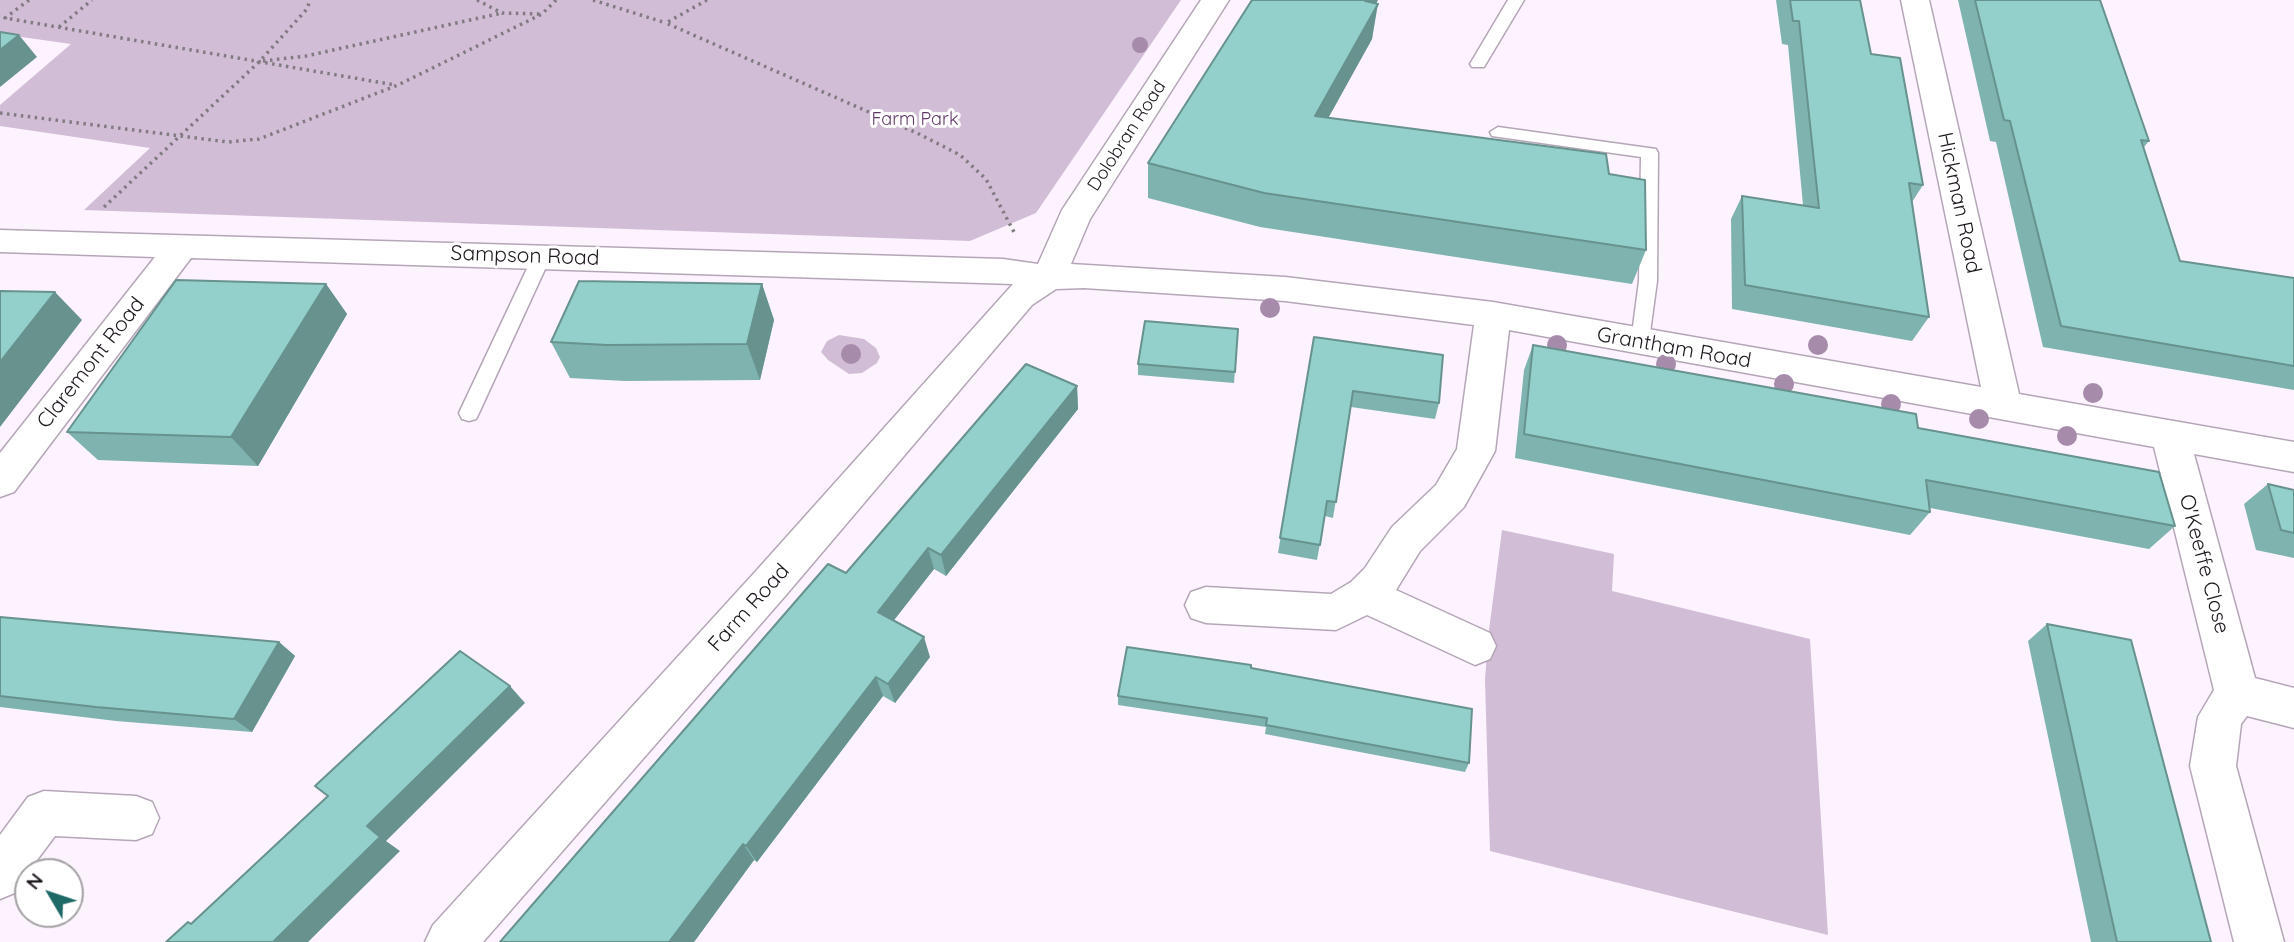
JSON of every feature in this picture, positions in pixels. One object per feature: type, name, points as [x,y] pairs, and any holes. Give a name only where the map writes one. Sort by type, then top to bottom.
[{"type":"street","name":"Dolobran Road","points":[[1049,277],[1074,218],[1215,0]]},
{"type":"street","name":"Hickman Road","points":[[1915,0],[2003,406]]},
{"type":"street","name":"Sampson Road","points":[[0,241],[1003,271],[1049,277]]},
{"type":"street","name":"Claremont Road","points":[[0,481],[183,245]]},
{"type":"street","name":"Grantham Road","points":[[1049,277],[1084,276],[1285,289],[1493,315],[2294,457]]},
{"type":"street","name":"Farm Road","points":[[450,942],[762,594],[1020,296],[1049,277]]},
{"type":"street","points":[[1206,605],[1336,612],[1366,595],[1380,580],[1406,539],[1450,496],[1476,451],[1493,315]]},
{"type":"street","name":"O'Keeffe Close","points":[[2170,435],[2237,694]]},
{"type":"street","points":[[1366,595],[1475,646]]},
{"type":"street","points":[[2259,942],[2213,766],[2220,717],[2237,694],[2294,708]]},
{"type":"street","points":[[0,875],[44,813],[136,818]]},
{"type":"lane","points":[[1478,64],[1516,0]]},
{"type":"lane","points":[[1498,132],[1650,153],[1648,281],[1641,342]]},
{"type":"lane","points":[[469,413],[542,256]]},
{"type":"path","points":[[29,0],[5,19],[398,85]]},
{"type":"path","points":[[58,27],[92,0]]},
{"type":"path","points":[[65,243],[258,62],[307,9],[310,0]]},
{"type":"path","points":[[477,0],[502,13]]},
{"type":"path","points":[[0,113],[228,142],[259,139],[398,85],[542,14],[556,0]]},
{"type":"path","points":[[593,0],[666,23],[919,134],[960,155],[986,179],[1009,226],[1049,277]]},
{"type":"path","points":[[666,23],[707,0]]},
{"type":"path","points":[[258,62],[306,55],[502,13],[542,14]]},
{"type":"green space","name":"Farm Park","points":[[0,0],[1181,0],[1036,213],[970,241],[84,210],[150,148],[0,126],[0,105],[71,44],[0,34]]},
{"type":"green space","points":[[839,335],[864,339],[876,348],[880,357],[877,363],[862,373],[849,374],[828,360],[821,352],[827,341]]},
{"type":"green space","points":[[1502,530],[1614,554],[1612,591],[1810,639],[1828,935],[1490,851],[1485,680]]},
{"type":"building","points":[[1252,0],[1365,0],[1378,4],[1315,116],[1606,154],[1609,174],[1645,180],[1646,250],[1264,193],[1148,163]]},
{"type":"building","points":[[1790,0],[1860,0],[1871,54],[1900,58],[1923,185],[1909,183],[1929,317],[1745,285],[1742,196],[1819,208],[1799,21],[1793,21]]},
{"type":"building","points":[[1975,0],[2100,0],[2149,141],[2141,140],[2180,261],[2294,278],[2294,366],[2061,326],[2010,121],[2004,120]]},
{"type":"building","points":[[0,32],[19,35],[0,50]]},
{"type":"building","points":[[176,280],[326,284],[231,437],[67,432]]},
{"type":"building","points":[[579,281],[762,284],[747,344],[607,345],[551,342]]},
{"type":"building","points":[[0,291],[55,292],[0,362]]},
{"type":"building","points":[[1145,321],[1238,329],[1235,372],[1138,364]]},
{"type":"building","points":[[1314,337],[1443,355],[1439,403],[1353,391],[1336,502],[1327,501],[1320,545],[1280,538]]},
{"type":"building","points":[[1533,345],[1916,414],[1918,428],[2159,472],[2175,526],[1926,480],[1930,512],[1524,434]]},
{"type":"building","points":[[1026,364],[1077,386],[941,555],[928,548],[878,612],[924,637],[888,684],[876,677],[669,942],[500,942],[828,564],[846,573]]},
{"type":"building","points":[[2268,484],[2294,490],[2294,533],[2281,530]]},
{"type":"building","points":[[0,617],[279,642],[234,719],[96,707],[0,696]]},
{"type":"building","points":[[2047,624],[2131,640],[2211,942],[2117,942]]},
{"type":"building","points":[[1127,647],[1251,665],[1251,668],[1472,709],[1469,763],[1266,725],[1267,718],[1118,696]]},
{"type":"building","points":[[460,651],[510,686],[367,826],[380,837],[273,942],[166,942],[188,922],[191,924],[328,796],[315,786]]}]
